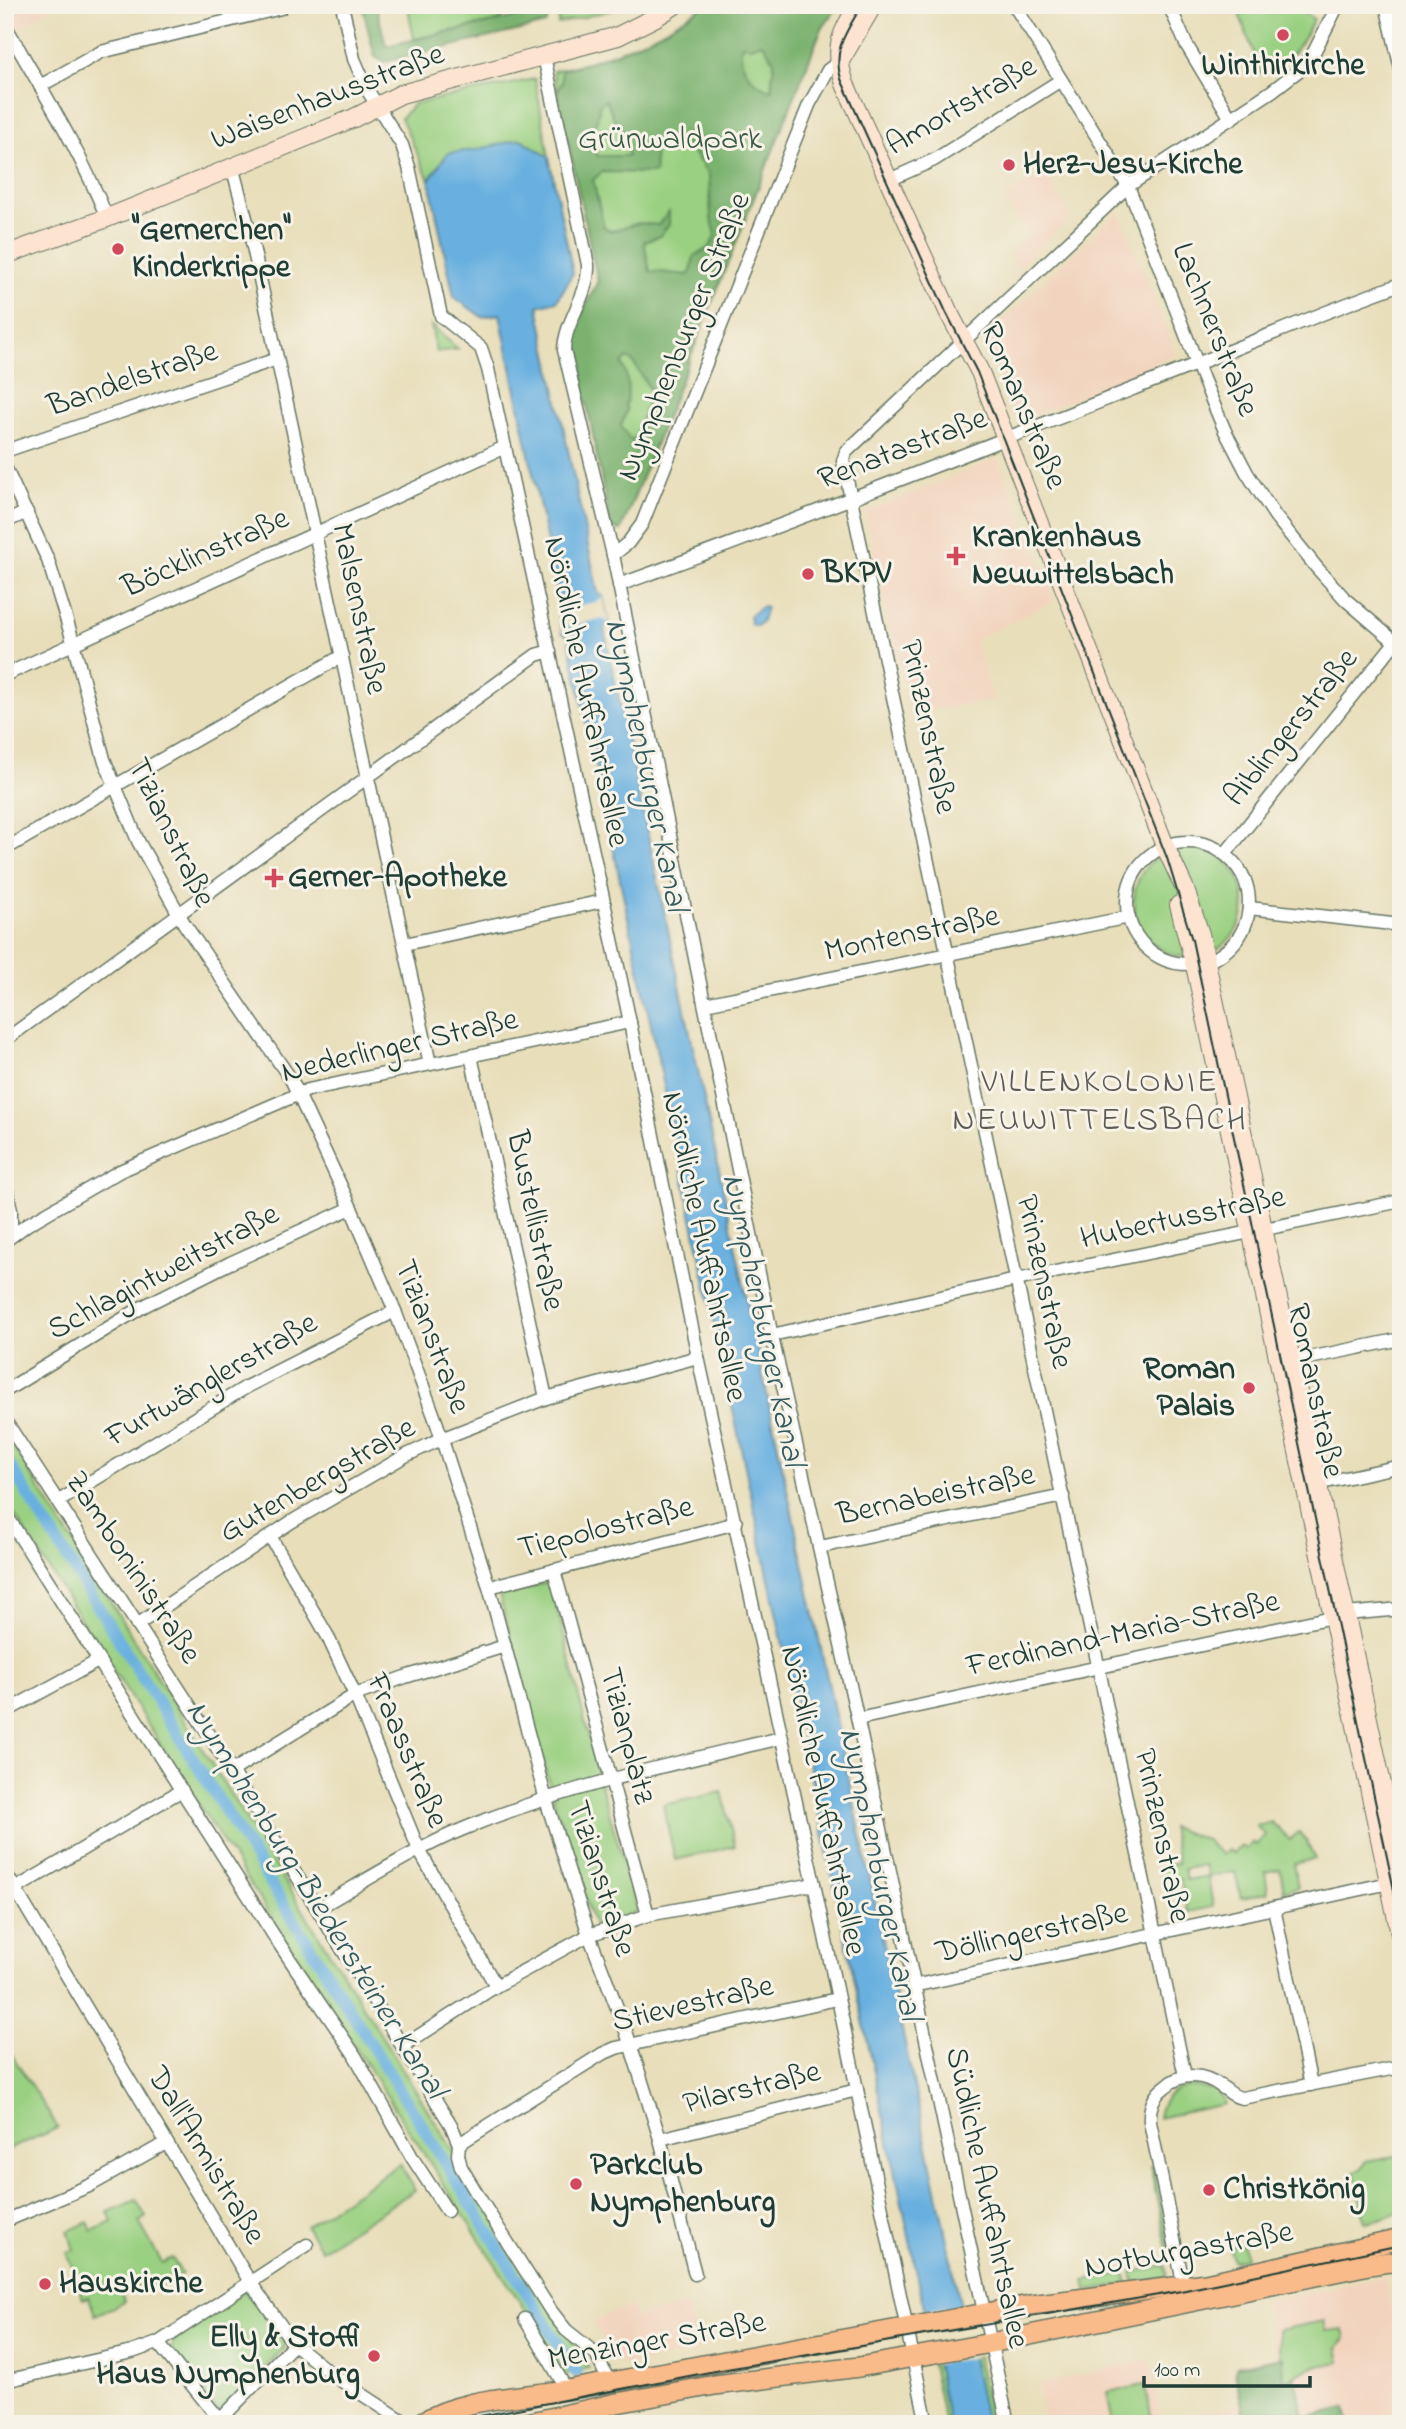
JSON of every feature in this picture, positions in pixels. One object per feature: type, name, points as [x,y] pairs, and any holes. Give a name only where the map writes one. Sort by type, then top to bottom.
[{"type":"main road","name":"Waisenhausstraße","points":[[5,255],[107,218],[354,118],[423,87],[618,36],[674,5]]},
{"type":"main road","name":"Nymphenburger Straße","points":[[840,61],[840,37],[858,5]]},
{"type":"main road","name":"Nymphenburger Straße","points":[[840,61],[873,5]]},
{"type":"main road","name":"Romanstraße","points":[[840,61],[845,84],[948,311],[980,372],[1167,852],[1172,880],[1200,962],[1339,1615],[1398,1873],[1401,1938]]},
{"type":"main road","name":"Notburgastraße","points":[[916,2326],[1030,2305],[1184,2287],[1401,2239]]},
{"type":"main road","name":"Notburgastraße","points":[[922,2355],[1369,2265],[1389,2262],[1401,2264]]},
{"type":"main road","name":"Menzinger Straße","points":[[419,2424],[438,2413],[463,2405],[567,2390],[916,2326]]},
{"type":"main road","name":"Menzinger Straße","points":[[523,2424],[715,2385],[859,2367],[922,2355]]},
{"type":"street","name":"Nördliche Auffahrtsallee","points":[[342,5],[354,59],[368,91],[402,145],[441,316],[481,348],[488,369],[630,1022],[698,1357],[814,1884],[856,2090],[916,2326],[922,2355],[928,2424]]},
{"type":"street","name":"Lachnerstraße","points":[[1014,5],[1128,186],[1225,431],[1275,516],[1346,600],[1399,641]]},
{"type":"street","points":[[1169,5],[1186,44],[1231,119]]},
{"type":"street","points":[[964,341],[1128,186],[1303,68],[1338,5]]},
{"type":"street","points":[[1372,5],[1386,7],[1401,69]]},
{"type":"street","points":[[40,86],[101,52],[281,8]]},
{"type":"street","points":[[5,25],[90,179],[107,218]]},
{"type":"street","name":"Südliche Auffahrtsallee","points":[[544,56],[589,265],[586,287],[566,332],[564,350],[613,555],[772,1335],[858,1719],[983,2344],[1008,2424]]},
{"type":"street","name":"Nymphenburger Straße","points":[[613,555],[628,543],[642,524],[809,105],[828,70],[840,61]]},
{"type":"street","name":"Amortstraße","points":[[889,180],[934,160],[1061,80]]},
{"type":"street","name":"Malsenstraße","points":[[232,166],[244,208],[430,1064]]},
{"type":"street","name":"Renatastraße","points":[[619,585],[851,499],[1305,319],[1401,284]]},
{"type":"street","name":"Prinzenstraße","points":[[964,341],[846,452],[843,461],[1185,2076]]},
{"type":"street","name":"Bandelstraße","points":[[5,451],[277,359]]},
{"type":"street","name":"Böcklinstraße","points":[[5,674],[506,447]]},
{"type":"street","name":"Tizianstraße","points":[[5,467],[48,560],[74,643],[96,736],[138,841],[178,913],[288,1073],[351,1208],[395,1311],[441,1439],[489,1587],[546,1800],[589,1935],[630,2044],[660,2139],[695,2274]]},
{"type":"street","points":[[5,522],[27,512]]},
{"type":"street","name":"Aiblingerstraße","points":[[1225,854],[1399,641]]},
{"type":"street","points":[[5,1040],[536,655],[550,651]]},
{"type":"street","points":[[5,849],[342,656]]},
{"type":"street","points":[[1192,842],[1225,854],[1244,878],[1248,893],[1247,919],[1237,940],[1220,955],[1200,962],[1174,962],[1154,953],[1138,937],[1129,917],[1128,895],[1134,875],[1147,858],[1192,842]]},
{"type":"street","points":[[405,944],[603,901]]},
{"type":"street","points":[[1249,908],[1401,925]]},
{"type":"street","name":"Montenstraße","points":[[705,1004],[1129,917]]},
{"type":"street","name":"Nederlinger Straße","points":[[8,1238],[120,1171],[298,1094],[630,1022]]},
{"type":"street","name":"Bustellistraße","points":[[471,1056],[546,1398]]},
{"type":"street","points":[[5,1182],[11,1210],[8,1238]]},
{"type":"street","name":"Hubertusstraße","points":[[772,1335],[1016,1280],[1401,1201]]},
{"type":"street","name":"Schlagintweitstraße","points":[[5,1391],[144,1306],[351,1208]]},
{"type":"street","name":"Furtwänglerstraße","points":[[59,1501],[248,1386],[395,1311]]},
{"type":"street","points":[[1285,1363],[1401,1339]]},
{"type":"street","name":"Gutenbergstraße","points":[[137,1625],[270,1536],[361,1480],[441,1439],[546,1398],[698,1357]]},
{"type":"street","name":"Zamboninistraße","points":[[5,1420],[232,1771],[452,2125],[459,2144],[461,2167],[480,2199],[551,2311],[566,2330],[596,2354],[609,2382]]},
{"type":"street","points":[[1311,1485],[1401,1466]]},
{"type":"street","name":"Bernabeistraße","points":[[820,1547],[1063,1496]]},
{"type":"street","points":[[5,1513],[276,1940],[354,2054],[413,2159],[447,2211]]},
{"type":"street","name":"Tiepolostraße","points":[[489,1587],[736,1523]]},
{"type":"street","name":"Fraasstraße","points":[[270,1536],[307,1596],[355,1695],[419,1850],[496,1986]]},
{"type":"street","name":"Tizianplatz","points":[[554,1570],[648,1915]]},
{"type":"street","name":"Ferdinand-Maria-Straße","points":[[858,1719],[1339,1615],[1401,1609]]},
{"type":"street","points":[[232,1771],[355,1695],[505,1646]]},
{"type":"street","points":[[5,1712],[99,1661]]},
{"type":"street","points":[[318,1908],[419,1850],[468,1827],[546,1800],[660,1767],[781,1738]]},
{"type":"street","points":[[10,1892],[182,1790]]},
{"type":"street","name":"Dall'Armistraße","points":[[5,1872],[10,1892],[250,2282],[295,2344],[334,2376],[408,2424]]},
{"type":"street","name":"Döllingerstraße","points":[[913,1986],[1274,1908],[1398,1873]]},
{"type":"street","points":[[403,2046],[496,1986],[589,1935],[648,1915],[814,1884]]},
{"type":"street","points":[[1274,1908],[1311,2085]]},
{"type":"street","name":"Stievestraße","points":[[459,2144],[601,2054],[630,2044],[837,1999]]},
{"type":"street","points":[[1184,2287],[1150,2115],[1154,2098],[1160,2091],[1177,2078],[1198,2076],[1214,2081],[1236,2097],[1242,2098],[1401,2067]]},
{"type":"street","name":"Pilarstraße","points":[[660,2139],[856,2090]]},
{"type":"street","points":[[5,2221],[89,2186],[166,2143]]},
{"type":"street","points":[[5,2381],[132,2352],[158,2343],[307,2245]]},
{"type":"street","points":[[525,2319],[567,2390]]},
{"type":"street","points":[[158,2343],[218,2422],[295,2344]]},
{"type":"shaded area","points":[[5,5],[55,5],[19,28]]},
{"type":"shaded area","points":[[1044,172],[1071,217],[1019,267],[1007,255],[1028,235],[1004,198]]},
{"type":"shaded area","points":[[1119,211],[1176,355],[1143,368],[1135,375],[1018,421],[985,337]]},
{"type":"shaded area","name":"Krankenhaus Neuwittelsbach","points":[[998,459],[1055,600],[974,640],[993,700],[910,714],[865,512]]},
{"type":"shaded area","points":[[1385,2277],[1398,2339],[1401,2339],[1401,2424],[1046,2424],[1038,2385],[1150,2359],[1160,2419],[1239,2405],[1232,2365],[1275,2356],[1265,2302]]},
{"type":"shaded area","points":[[687,2306],[697,2352],[626,2365],[616,2361],[594,2323],[610,2313],[633,2307],[635,2317]]},
{"type":"green space","points":[[362,5],[376,5],[386,46],[524,15],[534,5],[553,5],[546,24],[384,62],[375,57]]},
{"type":"green space","points":[[423,5],[500,5],[502,20],[414,39],[408,8]]},
{"type":"green space","points":[[561,5],[631,5],[558,24]]},
{"type":"green space","name":"Grünwaldpark","points":[[705,5],[839,5],[821,30],[621,530],[611,528],[573,332],[598,281],[553,71],[595,60],[632,46]]},
{"type":"green space","name":"Grünwaldpark","points":[[705,5],[839,5],[821,30],[621,530],[611,528],[573,332],[598,281],[557,92],[562,82],[561,70],[618,52]],"holes":[[[763,43],[774,61],[771,90],[752,79],[744,66],[742,45]],[[606,100],[616,123],[624,132],[628,156],[597,156],[593,138],[600,104]],[[676,136],[691,150],[709,175],[711,218],[716,234],[710,247],[694,256],[688,275],[650,271],[644,242],[660,236],[669,225],[669,212],[658,225],[639,223],[611,231],[604,227],[593,180],[602,172],[655,173],[654,152],[667,137]],[[627,358],[633,362],[651,391],[636,437],[630,440],[621,426],[627,410],[625,405],[628,390],[622,364]]]},
{"type":"green space","points":[[1236,5],[1291,5],[1314,19],[1294,52],[1261,73]]},
{"type":"green space","points":[[535,79],[549,157],[521,139],[476,150],[448,153],[429,180],[401,118],[414,104]]},
{"type":"green space","points":[[431,325],[458,349],[436,352]]},
{"type":"green space","points":[[1189,847],[1210,852],[1228,863],[1239,881],[1244,902],[1239,923],[1228,941],[1210,952],[1189,957],[1168,952],[1150,941],[1139,923],[1134,902],[1139,881],[1150,863],[1168,852]]},
{"type":"green space","points":[[5,1433],[589,2368],[563,2375],[525,2310],[5,1500]]},
{"type":"green space","points":[[551,1582],[598,1775],[638,1911],[595,1928],[551,1791],[499,1594]]},
{"type":"green space","points":[[722,1792],[735,1846],[675,1860],[663,1805]]},
{"type":"green space","points":[[1271,1822],[1290,1840],[1298,1832],[1306,1840],[1315,1859],[1293,1864],[1298,1887],[1284,1891],[1280,1869],[1265,1872],[1268,1893],[1241,1898],[1235,1872],[1208,1876],[1213,1907],[1188,1912],[1180,1878],[1163,1881],[1160,1867],[1178,1863],[1171,1827],[1206,1840],[1222,1855],[1228,1850],[1233,1854],[1241,1846],[1245,1849],[1253,1842],[1256,1845],[1265,1835],[1256,1826]],"holes":[[[1205,1865],[1208,1876],[1186,1880],[1184,1869]]]},
{"type":"green space","points":[[5,2044],[58,2128],[5,2151]]},
{"type":"green space","points":[[1189,2086],[1212,2089],[1224,2099],[1225,2104],[1158,2118],[1161,2106],[1168,2096]]},
{"type":"green space","points":[[1401,2155],[1401,2211],[1365,2223],[1354,2171],[1361,2169],[1366,2161]]},
{"type":"green space","points":[[400,2164],[415,2190],[321,2250],[306,2226]]},
{"type":"green space","points":[[1150,2166],[1153,2166],[1172,2256],[1169,2257]]},
{"type":"green space","points":[[136,2200],[146,2217],[139,2222],[162,2263],[172,2258],[182,2274],[147,2293],[142,2284],[121,2294],[125,2302],[95,2315],[89,2297],[83,2299],[67,2252],[74,2250],[68,2231],[88,2222],[92,2231],[112,2222],[108,2212]]},
{"type":"green space","points":[[1243,2244],[1246,2258],[1233,2261],[1230,2247]]},
{"type":"green space","points":[[1165,2265],[1167,2277],[1134,2283],[1132,2272]]},
{"type":"green space","points":[[1126,2273],[1128,2284],[1087,2290],[1085,2281]]},
{"type":"green space","points":[[244,2290],[286,2342],[284,2349],[220,2414],[170,2354],[174,2341]]},
{"type":"green space","points":[[1324,2321],[1326,2331],[1343,2329],[1345,2338],[1338,2348],[1341,2362],[1312,2367],[1284,2382],[1278,2330]]},
{"type":"green space","points":[[977,2356],[991,2424],[986,2424],[972,2357]]},
{"type":"green space","points":[[1283,2357],[1284,2382],[1295,2376],[1304,2417],[1346,2408],[1349,2424],[1235,2424],[1244,2415],[1235,2371],[1237,2366]]},
{"type":"green space","points":[[937,2364],[949,2424],[945,2424],[932,2365]]},
{"type":"green space","points":[[1145,2385],[1152,2420],[1113,2424],[1107,2392]]},
{"type":"water","name":"Nymphenburger Kanal","points":[[521,139],[549,157],[573,273],[557,301],[538,306],[598,593],[603,596],[609,623],[604,629],[986,2424],[949,2424],[568,636],[562,633],[556,604],[559,600],[500,314],[482,317],[454,297],[429,180],[448,153],[476,150]]},
{"type":"water","points":[[763,606],[766,607],[762,621],[757,626],[751,624],[749,616]]},
{"type":"pier","points":[[603,596],[609,623],[603,619],[567,626],[562,633],[556,604],[563,609],[600,601]]},
{"type":"pier","points":[[964,2304],[975,2357],[933,2365],[922,2312]]},
{"type":"waterway","name":"Nymphenburg-Biedersteiner Kanal","points":[[5,1458],[576,2372]]},
{"type":"tram line","points":[[862,5],[842,40],[838,58],[841,79],[946,312],[977,372],[1167,858],[1192,940],[1401,1923]]},
{"type":"tram line","points":[[450,2424],[715,2371],[1176,2292],[1401,2245]]},
{"type":"place","name":"Winthirkirche","points":[[1283,35]]},
{"type":"place","name":"Herz-Jesu-Kirche","points":[[1009,165]]},
{"type":"place","name":"\"Gernerchen\" Kinderkrippe","points":[[118,249]]},
{"type":"place","name":"Krankenhaus Neuwittelsbach","points":[[956,556]]},
{"type":"place","name":"BKPV","points":[[808,574]]},
{"type":"place","name":"Gerner-Apotheke","points":[[274,878]]},
{"type":"place","name":"Roman Palais","points":[[1249,1388]]},
{"type":"place","name":"Parkclub Nymphenburg","points":[[576,2184]]},
{"type":"place","name":"Christkönig","points":[[1209,2190]]},
{"type":"place","name":"Hauskirche","points":[[45,2284]]},
{"type":"place","name":"Elly & Stoffl Haus Nymphenburg","points":[[374,2356]]},
{"type":"district","name":"VILLENKOLONIE NEUWITTELSBACH","points":[[1100,1102]]}]
